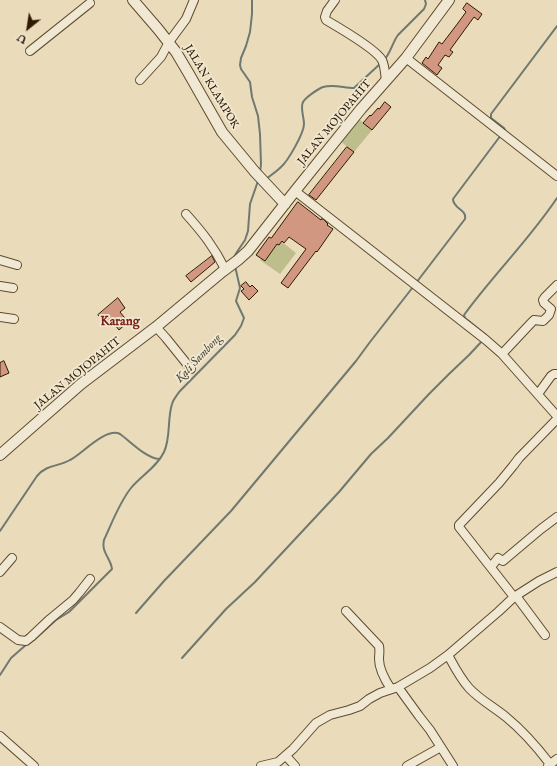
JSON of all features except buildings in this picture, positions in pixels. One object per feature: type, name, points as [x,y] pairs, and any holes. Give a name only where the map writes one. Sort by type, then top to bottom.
[{"type":"street","name":"JALAN KLAMPOK","points":[[133,0],[169,42],[222,132],[265,184],[284,204]]},
{"type":"street","points":[[140,80],[161,57],[169,42],[186,19],[194,0]]},
{"type":"street","points":[[335,0],[327,11],[325,17],[326,20],[377,54],[382,62],[386,81]]},
{"type":"street","name":"JALAN MOJOPAHIT","points":[[0,455],[81,384],[156,327],[250,249],[284,204],[406,58],[449,0]]},
{"type":"street","points":[[30,51],[90,1]]},
{"type":"street","points":[[406,58],[557,176]]},
{"type":"street","points":[[295,191],[483,337],[502,354],[557,416]]},
{"type":"street","points":[[186,214],[207,239],[227,268]]},
{"type":"street","points":[[0,260],[18,265]]},
{"type":"street","points":[[0,286],[12,288]]},
{"type":"street","points":[[502,354],[534,320],[543,321],[547,318],[551,309],[544,303],[543,300],[557,286]]},
{"type":"street","points":[[0,317],[14,319]]},
{"type":"street","points":[[156,327],[191,369]]},
{"type":"street","points":[[538,394],[552,375],[557,374]]},
{"type":"street","points":[[545,635],[459,527],[459,525],[499,483],[519,458],[557,420]]},
{"type":"street","points":[[491,567],[498,558],[503,561],[540,529],[557,517]]},
{"type":"street","points":[[0,572],[12,558]]},
{"type":"street","points":[[261,766],[278,762],[286,756],[316,724],[330,715],[360,706],[375,696],[395,688],[430,668],[498,612],[515,596],[557,572]]},
{"type":"street","points":[[0,627],[18,640],[26,641],[73,600],[90,579]]},
{"type":"street","points":[[346,611],[379,646],[380,667],[384,677],[430,730],[453,766]]},
{"type":"street","points":[[448,654],[461,678],[469,688],[515,725],[552,763]]},
{"type":"street","points":[[0,736],[34,766]]},
{"type":"street","points":[[407,766],[441,747]]},
{"type":"street","points":[[286,756],[295,766]]},
{"type":"green space","points":[[359,119],[372,130],[354,152],[340,141]]},
{"type":"green space","points":[[277,238],[296,253],[280,274],[260,260]]},
{"type":"waterway","name":"Kali Sambong","points":[[252,0],[250,32],[240,65],[250,82],[252,97],[258,116],[260,134],[260,173]]},
{"type":"waterway","points":[[384,60],[398,35],[424,9],[426,4],[425,0]]},
{"type":"waterway","points":[[503,132],[505,130],[504,128],[491,118],[491,114],[557,26]]},
{"type":"waterway","points":[[266,179],[284,164],[299,140],[304,124],[302,107],[303,102],[312,93],[323,87],[335,86],[354,88],[381,63]]},
{"type":"waterway","points":[[416,283],[465,219],[464,213],[455,205],[453,199],[501,135]]},
{"type":"waterway","name":"Kali Sambong","points":[[234,257],[245,240],[248,231],[250,204],[258,181]]},
{"type":"waterway","points":[[486,336],[465,318],[464,315],[535,228],[557,198]]},
{"type":"waterway","name":"Kali Sambong","points":[[34,640],[56,620],[69,612],[112,569],[103,545],[104,540],[116,513],[131,488],[149,471],[164,452],[168,440],[173,401],[180,391],[235,335],[241,326],[244,318],[236,301],[240,288],[235,266]]},
{"type":"waterway","points":[[136,613],[164,581],[231,511],[356,361],[413,287]]},
{"type":"waterway","points":[[182,658],[226,609],[255,582],[339,492],[371,454],[483,340]]},
{"type":"waterway","points":[[0,531],[41,472],[45,469],[70,460],[94,442],[108,434],[120,434],[144,453],[159,459]]},
{"type":"waterway","name":"Kali Sambong","points":[[0,675],[11,658],[27,644]]},
{"type":"district","name":"Karang","points":[[120,322]]}]
